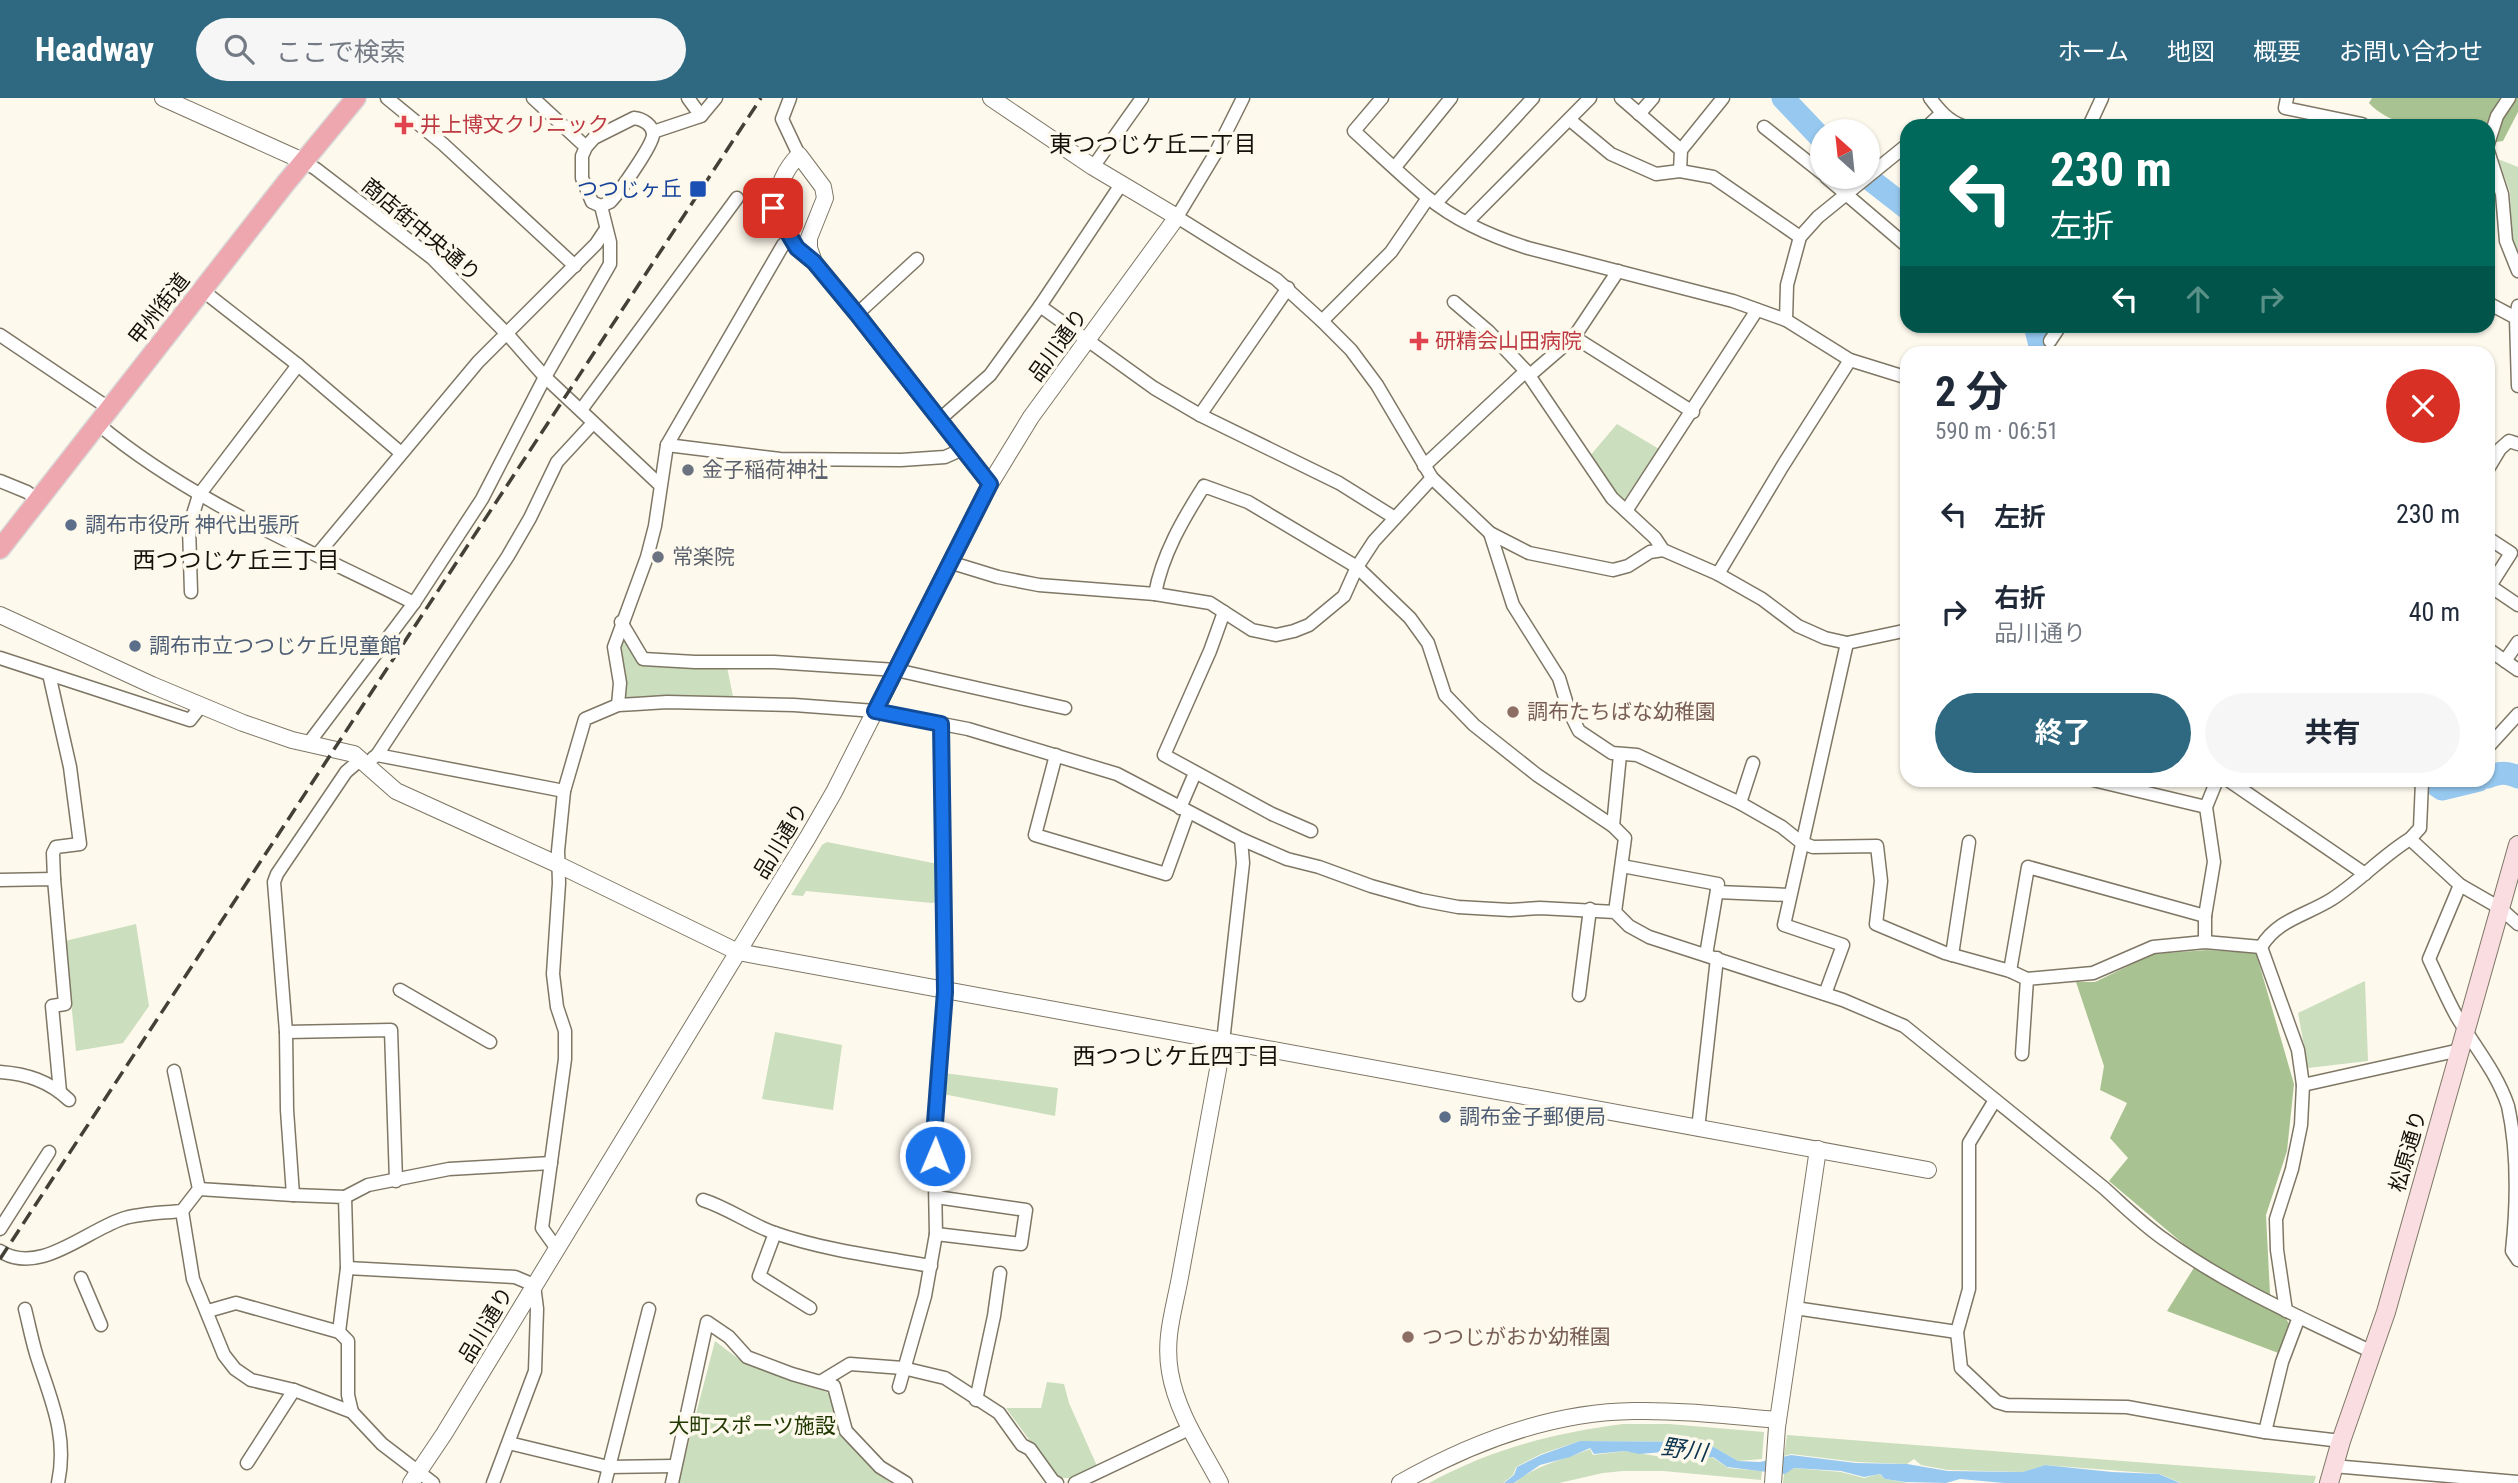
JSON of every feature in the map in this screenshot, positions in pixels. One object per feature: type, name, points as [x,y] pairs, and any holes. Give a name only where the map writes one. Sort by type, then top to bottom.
[{"type":"highway","name":"甲州街道","points":[[0,550],[303,161],[356,98]]},
{"type":"main road","name":"松原通り","points":[[2331,1474],[2386,1312],[2518,845]]},
{"type":"street","points":[[163,98],[303,161]]},
{"type":"street","points":[[387,98],[443,144],[575,266]]},
{"type":"street","points":[[533,98],[586,147]]},
{"type":"street","points":[[688,98],[701,116]]},
{"type":"street","points":[[653,132],[701,116],[716,98]]},
{"type":"street","points":[[790,98],[782,119],[799,155],[823,187],[825,198],[809,238],[814,262]]},
{"type":"street","points":[[991,98],[1093,167],[1247,259],[1289,288],[1351,350],[1377,385],[1432,478],[1490,533],[1529,553],[1613,570],[1628,566],[1650,552],[1663,550],[1718,574],[1762,600],[1798,626],[1825,638],[1847,643],[1900,632]]},
{"type":"street","points":[[1093,167],[1142,98]]},
{"type":"street","points":[[1177,217],[1215,154],[1243,98]]},
{"type":"street","points":[[1382,98],[1354,131],[1432,200],[1467,222],[1528,248],[1786,320],[1850,360],[1900,376]]},
{"type":"street","points":[[1395,167],[1451,98]]},
{"type":"street","points":[[1322,321],[1391,252],[1432,200],[1533,98]]},
{"type":"street","points":[[1467,222],[1590,98]]},
{"type":"street","points":[[1621,98],[1681,150]]},
{"type":"street","points":[[1639,114],[1653,98]]},
{"type":"street","points":[[1680,171],[1681,150],[1723,98]]},
{"type":"street","points":[[1930,98],[1949,119]]},
{"type":"street","points":[[2092,119],[2102,98]]},
{"type":"street","points":[[2495,122],[2509,98]]},
{"type":"street","points":[[2286,103],[2344,119]]},
{"type":"street","points":[[1936,119],[1942,113]]},
{"type":"street","points":[[634,118],[642,119],[653,132],[650,144],[617,195],[601,206],[592,202],[582,178],[582,156],[586,147],[594,138],[634,118]]},
{"type":"street","points":[[1570,120],[1611,154],[1657,173],[1680,171],[1713,177],[1800,237]]},
{"type":"street","points":[[1764,127],[1810,163]]},
{"type":"street","points":[[799,155],[790,163],[781,178],[773,208],[790,238],[797,248],[814,262],[857,314],[990,484]]},
{"type":"street","points":[[1786,320],[1787,285],[1800,237],[1818,217],[1900,155]]},
{"type":"street","name":"商店街中央通り","points":[[303,161],[415,244],[508,335],[545,377],[660,485]]},
{"type":"street","points":[[2495,172],[2502,194],[2506,241],[2518,271]]},
{"type":"street","points":[[940,419],[990,375],[1040,306],[1122,183]]},
{"type":"street","points":[[1842,189],[1900,240]]},
{"type":"street","points":[[581,410],[737,198]]},
{"type":"street","points":[[308,744],[414,603],[482,499],[545,377],[610,264],[610,242],[601,206]]},
{"type":"street","name":"品川通り","points":[[415,1477],[808,837],[990,484],[1031,417],[1177,217]]},
{"type":"street","points":[[317,555],[478,362],[575,266],[606,229]]},
{"type":"street","points":[[618,705],[620,683],[614,648],[621,622],[647,557],[655,526],[667,445],[783,245],[790,238]]},
{"type":"street","points":[[857,314],[917,260]]},
{"type":"street","points":[[1424,466],[1528,373],[1574,337],[1618,271]]},
{"type":"street","points":[[1200,415],[1289,288]]},
{"type":"street","points":[[202,290],[298,365],[401,453]]},
{"type":"street","points":[[1454,302],[1488,331],[1528,373],[1612,498],[1655,538],[1663,550]]},
{"type":"street","points":[[2495,305],[2517,312],[2518,386]]},
{"type":"street","points":[[1040,306],[1134,376],[1200,415],[1339,483],[1395,518]]},
{"type":"street","points":[[1626,511],[1757,310]]},
{"type":"street","points":[[2050,341],[2055,333]]},
{"type":"street","points":[[0,335],[104,417],[158,469],[199,495],[414,603]]},
{"type":"street","points":[[1574,337],[1693,412]]},
{"type":"street","points":[[1718,574],[1850,360]]},
{"type":"street","points":[[191,592],[189,527],[199,495],[298,365]]},
{"type":"street","points":[[293,1195],[287,1110],[286,1032],[274,882],[276,874],[346,772],[368,760],[508,556],[530,519],[557,462],[593,423]]},
{"type":"street","points":[[2495,457],[2509,441],[2518,444]]},
{"type":"street","points":[[667,445],[780,459],[901,460],[945,457],[963,449]]},
{"type":"street","points":[[949,562],[998,577],[1040,585],[1155,594],[1210,603],[1252,630],[1276,635],[1309,625],[1344,596],[1357,567],[1374,541],[1432,478]]},
{"type":"street","points":[[0,481],[27,492],[39,501]]},
{"type":"street","points":[[1155,594],[1158,576],[1174,540],[1186,514],[1204,486],[1248,502],[1357,567],[1410,618],[1428,643],[1445,695],[1474,725],[1536,775],[1613,826],[1625,838],[1615,912]]},
{"type":"street","points":[[1490,533],[1513,605],[1559,677],[1573,723],[1592,741],[1620,755],[1637,755],[1740,803],[1782,827],[1802,843],[1813,847],[1877,846],[1881,881],[1876,924],[1952,955],[2010,971],[2027,979],[2093,973],[2153,947],[2205,943],[2261,947]]},
{"type":"street","points":[[2495,543],[2511,553],[2495,578]]},
{"type":"street","points":[[2495,589],[2518,605]]},
{"type":"street","points":[[1224,612],[1210,652],[1164,754],[1272,814],[1311,831]]},
{"type":"street","points":[[0,615],[201,706],[308,744],[354,754],[368,760],[564,791]]},
{"type":"street","points":[[621,622],[643,659],[774,662],[896,670],[1065,708]]},
{"type":"street","points":[[2505,661],[2518,642]]},
{"type":"street","points":[[1825,994],[1843,945],[1784,925],[1847,643]]},
{"type":"street","points":[[2495,654],[2518,670]]},
{"type":"street","points":[[0,658],[190,719],[201,706]]},
{"type":"street","points":[[0,1072],[45,1082],[64,1096],[52,1006],[65,1004],[53,853],[56,847],[80,844],[70,767],[49,674]]},
{"type":"street","points":[[557,1249],[542,1228],[565,1059],[565,1031],[557,1007],[553,974],[558,851],[564,791],[585,719],[618,705],[667,702],[794,705],[875,711],[968,729],[1056,755],[1117,774],[1241,839],[1287,859],[1421,900],[1458,907],[1510,910],[1590,909],[1615,912],[1629,926],[1649,937],[1825,994],[1904,1026],[2165,1240],[2197,1262],[2286,1311],[2372,1352]]},
{"type":"street","points":[[2495,739],[2518,714]]},
{"type":"street","points":[[899,1387],[925,1296],[936,1234],[934,1136],[945,992],[941,724]]},
{"type":"street","points":[[1056,755],[1035,835],[1166,874],[1195,773]]},
{"type":"street","points":[[1613,826],[1620,755]]},
{"type":"street","points":[[368,760],[396,791],[559,865],[738,953],[1928,1170]]},
{"type":"street","points":[[1740,803],[1753,763]]},
{"type":"street","points":[[2122,787],[2206,807]]},
{"type":"street","points":[[2205,943],[2205,915],[2214,862],[2206,807],[2214,787]]},
{"type":"street","points":[[2238,787],[2365,874]]},
{"type":"street","points":[[2261,947],[2268,935],[2303,912],[2330,900],[2410,839],[2420,828],[2422,787]]},
{"type":"street","points":[[1220,1483],[1189,1429],[1177,1398],[1170,1371],[1168,1347],[1170,1318],[1223,1042],[1243,863],[1241,839]]},
{"type":"street","points":[[2410,839],[2460,885],[2500,908],[2518,924]]},
{"type":"street","points":[[1952,955],[1960,860],[1969,842]]},
{"type":"street","points":[[1622,866],[1718,884],[1698,1129]]},
{"type":"street","points":[[2010,971],[2028,867],[2205,915]]},
{"type":"street","points":[[0,880],[54,878]]},
{"type":"street","points":[[2460,885],[2429,959],[2465,1030],[2487,1061],[2508,1106],[2515,1145],[2517,1208],[2512,1251],[2518,1261]]},
{"type":"street","points":[[1717,892],[1789,895]]},
{"type":"street","points":[[1579,995],[1590,909]]},
{"type":"street","points":[[2261,947],[2298,1050],[2303,1084],[2301,1125],[2295,1158],[2276,1219],[2277,1250],[2286,1311]]},
{"type":"street","points":[[2022,1054],[2027,979]]},
{"type":"street","points":[[400,990],[491,1042]]},
{"type":"street","points":[[286,1032],[391,1030],[396,1181]]},
{"type":"street","points":[[2303,1084],[2460,1050]]},
{"type":"street","points":[[0,1251],[12,1258],[42,1257],[123,1219],[182,1211],[199,1189],[174,1071]]},
{"type":"street","points":[[1995,1100],[1969,1143],[1969,1289],[1957,1332],[1961,1368],[1997,1402],[2007,1405],[2127,1407],[2265,1432],[2341,1441]]},
{"type":"street","points":[[1773,1483],[1778,1423],[1818,1149]]},
{"type":"street","points":[[0,1229],[49,1152]]},
{"type":"street","points":[[199,1189],[345,1197],[368,1185],[449,1169],[551,1163]]},
{"type":"street","points":[[339,1332],[347,1268],[345,1197]]},
{"type":"street","points":[[936,1197],[1026,1210],[1021,1244],[936,1234]]},
{"type":"street","points":[[703,1200],[724,1207],[775,1233],[812,1244],[931,1266]]},
{"type":"street","points":[[182,1211],[193,1279],[225,1355],[235,1368],[251,1380],[295,1390],[352,1412],[415,1477],[433,1483]]},
{"type":"street","points":[[775,1233],[759,1276],[810,1308]]},
{"type":"street","points":[[347,1268],[515,1277],[534,1285],[537,1308],[535,1371],[493,1483]]},
{"type":"street","points":[[975,1400],[994,1316],[1000,1273]]},
{"type":"street","points":[[81,1278],[101,1325]]},
{"type":"street","points":[[208,1311],[236,1303],[339,1332],[348,1341],[348,1395],[352,1412]]},
{"type":"street","points":[[1794,1308],[1957,1332]]},
{"type":"street","points":[[25,1309],[59,1420],[58,1483]]},
{"type":"street","points":[[606,1483],[649,1310]]},
{"type":"street","points":[[2265,1432],[2282,1362],[2299,1317]]},
{"type":"street","points":[[672,1483],[707,1322],[729,1337],[747,1357],[834,1386],[846,1430],[880,1467],[906,1483]]},
{"type":"street","points":[[822,1381],[850,1364],[903,1368],[945,1378],[975,1400],[999,1413],[1022,1445],[1030,1449],[1057,1483]]},
{"type":"street","points":[[247,1463],[295,1390]]},
{"type":"street","points":[[1400,1483],[1476,1444],[1563,1418],[1634,1411],[1778,1423]]},
{"type":"street","points":[[1074,1483],[1189,1429]]},
{"type":"street","points":[[509,1443],[608,1467],[674,1466]]},
{"type":"street","points":[[2331,1474],[2518,1482]]},
{"type":"green space","points":[[2372,98],[2518,98],[2518,112],[2503,141],[2495,142],[2495,119],[2393,119],[2369,103]]},
{"type":"green space","points":[[2498,159],[2518,167],[2518,256],[2512,241],[2510,192]]},
{"type":"green space","points":[[1617,424],[1659,449],[1622,503],[1589,457]]},
{"type":"green space","points":[[619,637],[627,637],[642,663],[727,667],[734,701],[677,696],[626,699]]},
{"type":"green space","points":[[827,842],[938,864],[939,897],[932,903],[806,891],[803,896],[791,895],[822,845]]},
{"type":"green space","points":[[136,924],[149,1006],[123,1043],[76,1051],[65,941]]},
{"type":"green space","points":[[2207,950],[2256,953],[2294,1084],[2287,1151],[2266,1215],[2270,1294],[2292,1328],[2281,1354],[2167,1311],[2200,1258],[2109,1181],[2128,1158],[2110,1138],[2127,1103],[2100,1090],[2104,1066],[2076,982],[2095,982],[2153,954]]},
{"type":"green space","points":[[2365,981],[2368,1061],[2308,1068],[2298,1013]]},
{"type":"green space","points":[[775,1032],[842,1045],[833,1110],[762,1099]]},
{"type":"green space","points":[[944,1073],[1058,1088],[1055,1116],[943,1094]]},
{"type":"green space","name":"大町スポーツ施設","points":[[715,1341],[744,1363],[829,1393],[841,1436],[873,1470],[891,1483],[678,1483]]},
{"type":"green space","points":[[1047,1382],[1064,1384],[1069,1403],[1097,1466],[1076,1476],[1066,1478],[1055,1475],[1006,1408],[1041,1408]]},
{"type":"green space","points":[[1623,1424],[1669,1424],[1764,1432],[1762,1459],[1738,1461],[1705,1442],[1580,1441],[1541,1454],[1516,1467],[1513,1475],[1503,1483],[1429,1483],[1476,1461],[1523,1444],[1572,1432]]},
{"type":"green space","points":[[1787,1435],[2316,1476],[2314,1483],[2181,1483],[2160,1474],[2045,1465],[2024,1472],[1948,1470],[1921,1465],[1914,1459],[1907,1464],[1857,1462],[1791,1454],[1784,1456]]},
{"type":"green space","points":[[1590,1449],[1593,1455],[1625,1451],[1675,1459],[1712,1457],[1728,1468],[1762,1471],[1761,1480],[1663,1471],[1623,1471],[1559,1483],[1515,1483],[1542,1467]]},
{"type":"green space","points":[[1794,1468],[1841,1472],[1864,1478],[1879,1474],[1885,1479],[1908,1483],[1783,1483],[1784,1474]]},
{"type":"water","name":"野川","points":[[1580,1441],[1705,1442],[1738,1461],[1760,1462],[1791,1455],[1856,1463],[1907,1464],[1948,1471],[2023,1472],[2045,1465],[2159,1474],[2180,1483],[2004,1483],[1960,1479],[1946,1483],[1905,1482],[1885,1479],[1880,1474],[1864,1477],[1841,1471],[1794,1468],[1785,1474],[1727,1467],[1713,1457],[1686,1457],[1664,1452],[1639,1454],[1625,1451],[1594,1454],[1590,1448],[1540,1465],[1514,1483],[1504,1483],[1514,1475],[1517,1467]]},
{"type":"waterway","points":[[1783,98],[1810,126]]},
{"type":"waterway","points":[[1880,187],[1900,203]]},
{"type":"waterway","points":[[2037,333],[2041,346]]},
{"type":"waterway","points":[[2495,774],[2503,773],[2518,777]]},
{"type":"waterway","points":[[2439,787],[2450,787]]},
{"type":"railway","points":[[0,1259],[761,98]]},
{"type":"place","name":"井上博文クリニック","points":[[404,125]]},
{"type":"place","name":"つつじヶ丘","points":[[698,189]]},
{"type":"place","name":"研精会山田病院","points":[[1419,341]]},
{"type":"place","name":"金子稲荷神社","points":[[688,470]]},
{"type":"place","name":"調布市役所 神代出張所","points":[[71,525]]},
{"type":"place","name":"常楽院","points":[[658,557]]},
{"type":"place","name":"調布市立つつじケ丘児童館","points":[[135,646]]},
{"type":"place","name":"調布たちばな幼稚園","points":[[1513,712]]},
{"type":"place","name":"調布金子郵便局","points":[[1445,1117]]},
{"type":"place","name":"つつじがおか幼稚園","points":[[1408,1337]]},
{"type":"district","name":"東つつじケ丘二丁目","points":[[1153,144]]},
{"type":"district","name":"西つつじケ丘三丁目","points":[[236,560]]},
{"type":"district","name":"西つつじケ丘四丁目","points":[[1176,1056]]},
{"type":"route","points":[[773,208],[797,248],[814,262],[857,314],[990,484],[875,711],[941,724],[945,992],[934,1136],[935,1156]]}]
